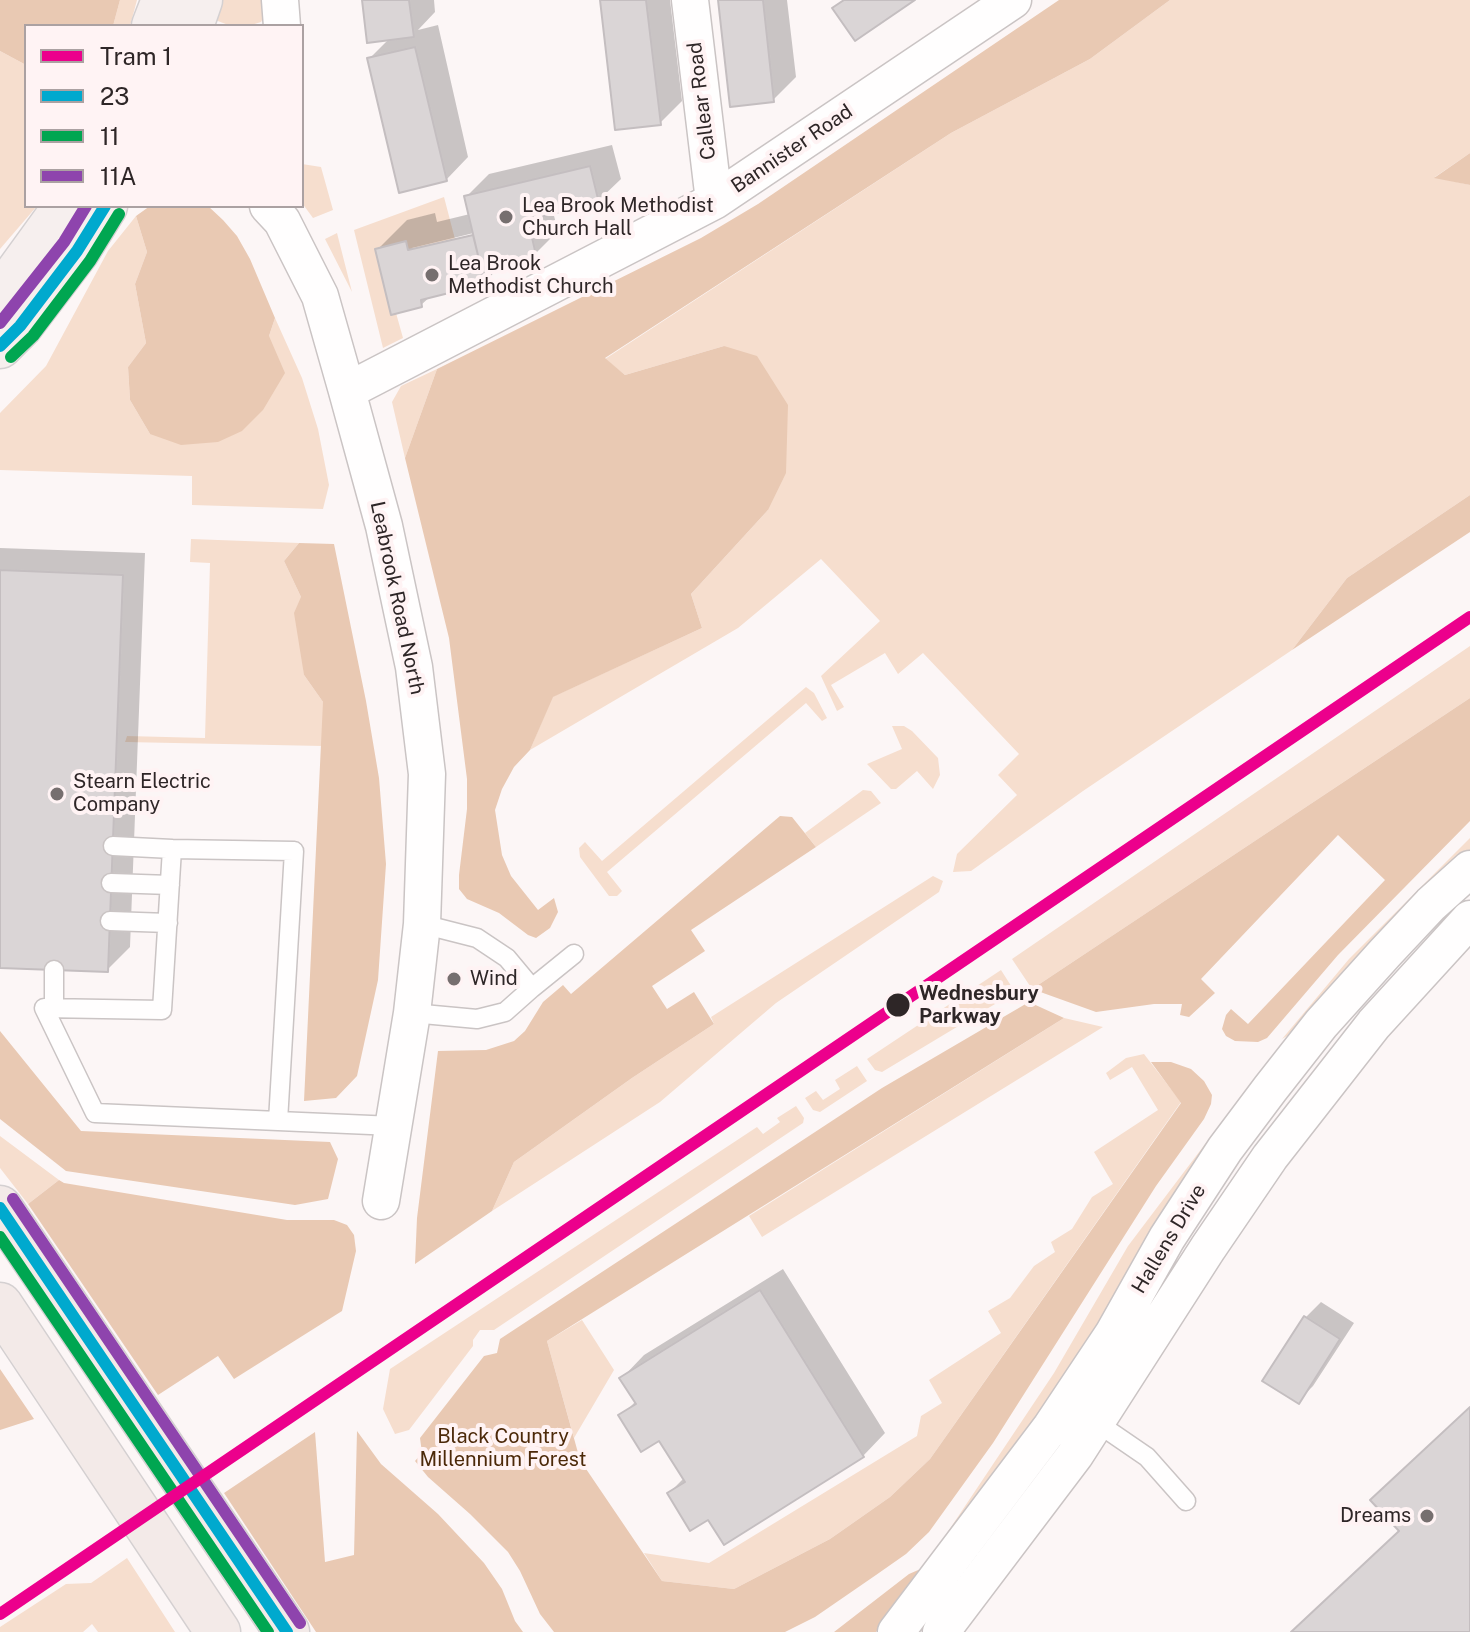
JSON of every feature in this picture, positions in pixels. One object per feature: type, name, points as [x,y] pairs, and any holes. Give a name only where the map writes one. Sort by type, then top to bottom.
[{"type":"highway","points":[[0,1208],[287,1632]]},
{"type":"highway","points":[[0,1305],[218,1632]]},
{"type":"main road","points":[[155,24],[164,0]]},
{"type":"main road","points":[[192,24],[200,0]]},
{"type":"main road","points":[[0,298],[65,208]]},
{"type":"main road","points":[[0,346],[20,326],[77,251],[104,208]]},
{"type":"street","points":[[280,0],[282,24]]},
{"type":"street","name":"Callear Road","points":[[690,0],[714,201]]},
{"type":"street","name":"Bannister Road","points":[[347,391],[714,201],[1013,0]]},
{"type":"street","points":[[0,298],[34,282],[85,208]]},
{"type":"street","name":"Leabrook Road North","points":[[270,208],[282,221],[320,296],[347,391],[384,526],[414,667],[427,774],[422,924],[412,1013],[381,1201]]},
{"type":"street","name":"Hallens Drive","points":[[941,1632],[1014,1538],[1084,1414],[1113,1334],[1167,1238],[1252,1113],[1321,1024],[1431,904],[1470,869]]},
{"type":"street","name":"Hallens Drive","points":[[896,1632],[979,1525],[1084,1414],[1208,1248],[1270,1157],[1374,1024],[1470,919]]},
{"type":"lane","points":[[113,846],[294,851],[278,1121]]},
{"type":"lane","points":[[172,849],[162,1010],[44,1008],[95,1113],[394,1126]]},
{"type":"lane","points":[[111,883],[170,885]]},
{"type":"lane","points":[[110,921],[168,923]]},
{"type":"lane","points":[[422,924],[477,938],[507,958],[532,988]]},
{"type":"lane","points":[[412,1013],[477,1019],[505,1012],[574,954]]},
{"type":"lane","points":[[54,970],[54,1008]]},
{"type":"lane","points":[[1084,1414],[1147,1457],[1186,1501]]},
{"type":"shaded area","points":[[120,0],[137,0],[131,24],[114,24]]},
{"type":"shaded area","points":[[215,0],[267,0],[266,13],[261,22],[226,24],[210,18]]},
{"type":"shaded area","points":[[1170,0],[1470,0],[1470,153],[1435,177],[1470,185],[1470,495],[1347,578],[1292,650],[971,871],[953,872],[957,854],[1017,795],[998,775],[1019,754],[923,653],[898,674],[885,653],[831,685],[844,707],[837,711],[821,676],[880,621],[821,559],[738,628],[530,750],[552,697],[702,628],[691,594],[768,510],[724,346],[625,375],[605,359],[951,133],[1090,59]]},
{"type":"shaded area","points":[[0,51],[24,64],[24,208],[35,208],[0,249]]},
{"type":"shaded area","points":[[304,164],[321,167],[333,210],[313,218],[304,206]]},
{"type":"shaded area","points":[[444,197],[455,239],[408,250],[405,241],[376,249],[391,314],[396,313],[403,338],[383,348],[354,230]]},
{"type":"shaded area","points":[[136,216],[147,252],[135,284],[146,343],[128,367],[130,400],[150,434],[269,336],[275,318],[302,378],[318,429],[329,485],[323,509],[192,505],[192,476],[0,470],[0,413],[46,366],[108,251]]},
{"type":"shaded area","points":[[337,233],[352,292],[325,239]]},
{"type":"shaded area","points":[[437,369],[405,458],[392,402],[401,386]]},
{"type":"shaded area","points":[[191,539],[299,543],[284,561],[301,597],[304,675],[323,702],[323,746],[125,742],[127,736],[205,738],[210,563],[190,562]]},
{"type":"shaded area","points":[[1470,646],[1470,698],[1032,989],[1012,959]]},
{"type":"shaded area","points":[[806,687],[814,693],[827,718],[822,721],[806,703],[607,872],[622,891],[617,896],[609,896],[580,857],[579,848],[585,842],[602,861]]},
{"type":"shaded area","points":[[892,726],[904,726],[912,731],[938,758],[940,775],[933,789],[917,771],[896,789],[891,789],[867,764],[902,749]]},
{"type":"shaded area","points":[[863,790],[871,791],[881,803],[816,847],[805,833]]},
{"type":"shaded area","points":[[1470,838],[1470,857],[1310,1022],[1282,1039],[1349,959]]},
{"type":"shaded area","points":[[933,876],[943,881],[939,892],[776,1003],[660,1102],[492,1211],[514,1162],[714,1024],[711,1017]]},
{"type":"shaded area","points":[[1001,970],[1015,992],[882,1072],[875,1070],[867,1059]]},
{"type":"shaded area","points":[[1064,1018],[1103,1027],[762,1237],[749,1216]]},
{"type":"shaded area","points":[[1144,1054],[1181,1102],[930,1459],[890,1497],[830,1539],[734,1589],[662,1581],[644,1553],[709,1563],[917,1436],[921,1416],[942,1403],[929,1380],[1001,1333],[988,1311],[1010,1298],[1034,1266],[1055,1252],[1051,1242],[1072,1229],[1092,1197],[1113,1184],[1094,1152],[1158,1110],[1132,1067],[1110,1080],[1106,1073],[1126,1058]]},
{"type":"shaded area","points":[[857,1066],[867,1081],[820,1112],[813,1110],[805,1098],[816,1091],[823,1100],[840,1089],[835,1080]]},
{"type":"shaded area","points":[[796,1106],[804,1118],[803,1123],[494,1330],[480,1330],[473,1340],[473,1346],[409,1430],[395,1434],[383,1409],[390,1369],[757,1127],[763,1134],[780,1122],[777,1118]]},
{"type":"shaded area","points":[[1224,1119],[1219,1138],[1111,1311],[946,1547],[941,1542],[1054,1373],[1128,1246]]},
{"type":"shaded area","points":[[0,1136],[59,1180],[28,1204],[0,1168]]},
{"type":"shaded area","points":[[582,1320],[614,1370],[574,1438],[547,1341]]},
{"type":"shaded area","points":[[127,1558],[175,1632],[98,1632],[92,1624],[83,1632],[0,1632],[0,1627],[66,1584],[91,1583]]},
{"type":"green space","points":[[0,0],[120,0],[114,24],[24,24],[24,64],[0,51]]},
{"type":"green space","points":[[1059,0],[1170,0],[1090,59],[951,133],[605,358],[625,375],[724,346],[757,356],[788,405],[786,473],[768,510],[691,594],[702,628],[553,697],[530,750],[514,767],[502,789],[495,810],[502,855],[511,876],[538,910],[554,898],[558,912],[550,928],[536,938],[499,913],[467,899],[459,889],[459,875],[467,809],[467,779],[449,638],[405,458],[437,369],[701,238],[758,204]]},
{"type":"green space","points":[[1470,153],[1470,185],[1434,178]]},
{"type":"green space","points":[[147,208],[210,208],[237,236],[275,318],[269,336],[285,373],[263,410],[242,431],[218,442],[181,445],[150,434],[130,400],[128,367],[146,343],[135,284],[147,252],[136,216]]},
{"type":"green space","points":[[1470,495],[1470,532],[1292,650],[1347,578]]},
{"type":"green space","points":[[299,543],[334,544],[379,778],[386,864],[378,980],[357,1076],[336,1098],[304,1101],[323,702],[304,675],[294,613],[301,597],[284,561]]},
{"type":"green space","points":[[1470,698],[1470,821],[1338,955],[1267,1038],[1258,1042],[1235,1041],[1226,1036],[1222,1029],[1226,1015],[1231,1009],[1248,1024],[1385,880],[1338,835],[1201,979],[1215,993],[1189,1017],[1180,1015],[1182,1004],[1154,1004],[1096,1012],[1032,989]]},
{"type":"green space","points":[[780,816],[792,817],[816,847],[691,930],[705,951],[652,986],[667,1009],[694,992],[714,1024],[514,1162],[492,1211],[415,1264],[417,1218],[438,1051],[486,1050],[514,1041],[525,1031],[543,1002],[563,985],[571,994]]},
{"type":"green space","name":"Black Country Millennium Forest","points":[[1029,1002],[1064,1018],[547,1341],[580,1460],[662,1581],[734,1589],[830,1539],[890,1497],[930,1459],[1181,1103],[1151,1062],[1171,1062],[1191,1069],[1204,1081],[1212,1095],[1204,1119],[1156,1186],[993,1443],[929,1532],[906,1554],[876,1575],[815,1617],[785,1632],[554,1632],[540,1614],[508,1552],[415,1461],[422,1453],[420,1438],[484,1356],[497,1353],[500,1339],[882,1088]]},
{"type":"green space","points":[[0,1031],[81,1131],[330,1142],[338,1159],[328,1199],[295,1205],[66,1171],[0,1119]]},
{"type":"green space","points":[[59,1180],[287,1220],[334,1220],[347,1225],[354,1235],[356,1251],[342,1311],[234,1379],[218,1356],[158,1395],[28,1204]]},
{"type":"green space","points":[[0,1369],[34,1419],[0,1430]]},
{"type":"green space","name":"Black Country Millennium Forest","points":[[357,1431],[381,1464],[438,1514],[484,1563],[502,1589],[523,1632],[316,1632],[224,1493],[315,1432],[325,1562],[354,1555]]},
{"type":"green space","points":[[932,1564],[876,1632],[834,1632],[909,1574]]},
{"type":"building","points":[[362,0],[409,0],[414,37],[367,43]]},
{"type":"building","points":[[600,0],[646,0],[661,125],[615,130]]},
{"type":"building","points":[[718,0],[763,0],[774,102],[730,107]]},
{"type":"building","points":[[844,0],[915,0],[855,41],[832,8]]},
{"type":"building","points":[[415,47],[447,181],[399,193],[367,58]]},
{"type":"building","name":"Lea Brook Methodist Church Hall","points":[[590,166],[599,203],[528,220],[536,255],[481,268],[464,196]]},
{"type":"building","name":"Lea Brook Methodist Church","points":[[473,235],[485,284],[421,300],[422,307],[391,315],[375,249],[406,241],[408,250]]},
{"type":"building","name":"Stearn Electric Company","points":[[0,570],[123,575],[108,972],[0,968]]},
{"type":"building","points":[[760,1290],[864,1457],[724,1545],[708,1520],[690,1531],[667,1493],[685,1482],[659,1441],[641,1452],[618,1415],[636,1404],[619,1378]]},
{"type":"building","points":[[1304,1316],[1340,1339],[1299,1404],[1262,1381]]},
{"type":"building","name":"Dreams","points":[[1470,1407],[1470,1632],[1291,1632],[1399,1531],[1370,1500]]},
{"type":"tram line","name":"1","points":[[0,1614],[1470,617]]},
{"type":"transit line","name":"11A","points":[[0,323],[64,242],[85,208]]},
{"type":"transit line","name":"23","points":[[0,346],[20,326],[77,251],[104,208]]},
{"type":"transit line","name":"11","points":[[11,357],[33,336],[90,261],[119,214]]},
{"type":"transit line","name":"11A","points":[[13,1199],[300,1623]]},
{"type":"transit line","name":"23","points":[[0,1208],[287,1632]]},
{"type":"transit line","name":"11","points":[[0,1237],[268,1632]]},
{"type":"place","name":"Lea Brook Methodist Church Hall","points":[[506,217]]},
{"type":"place","name":"Lea Brook Methodist Church","points":[[432,275]]},
{"type":"place","name":"Stearn Electric Company","points":[[57,794]]},
{"type":"place","name":"Wind","points":[[454,979]]},
{"type":"place","name":"Wednesbury Parkway","points":[[898,1005]]},
{"type":"place","name":"Dreams","points":[[1427,1516]]}]
